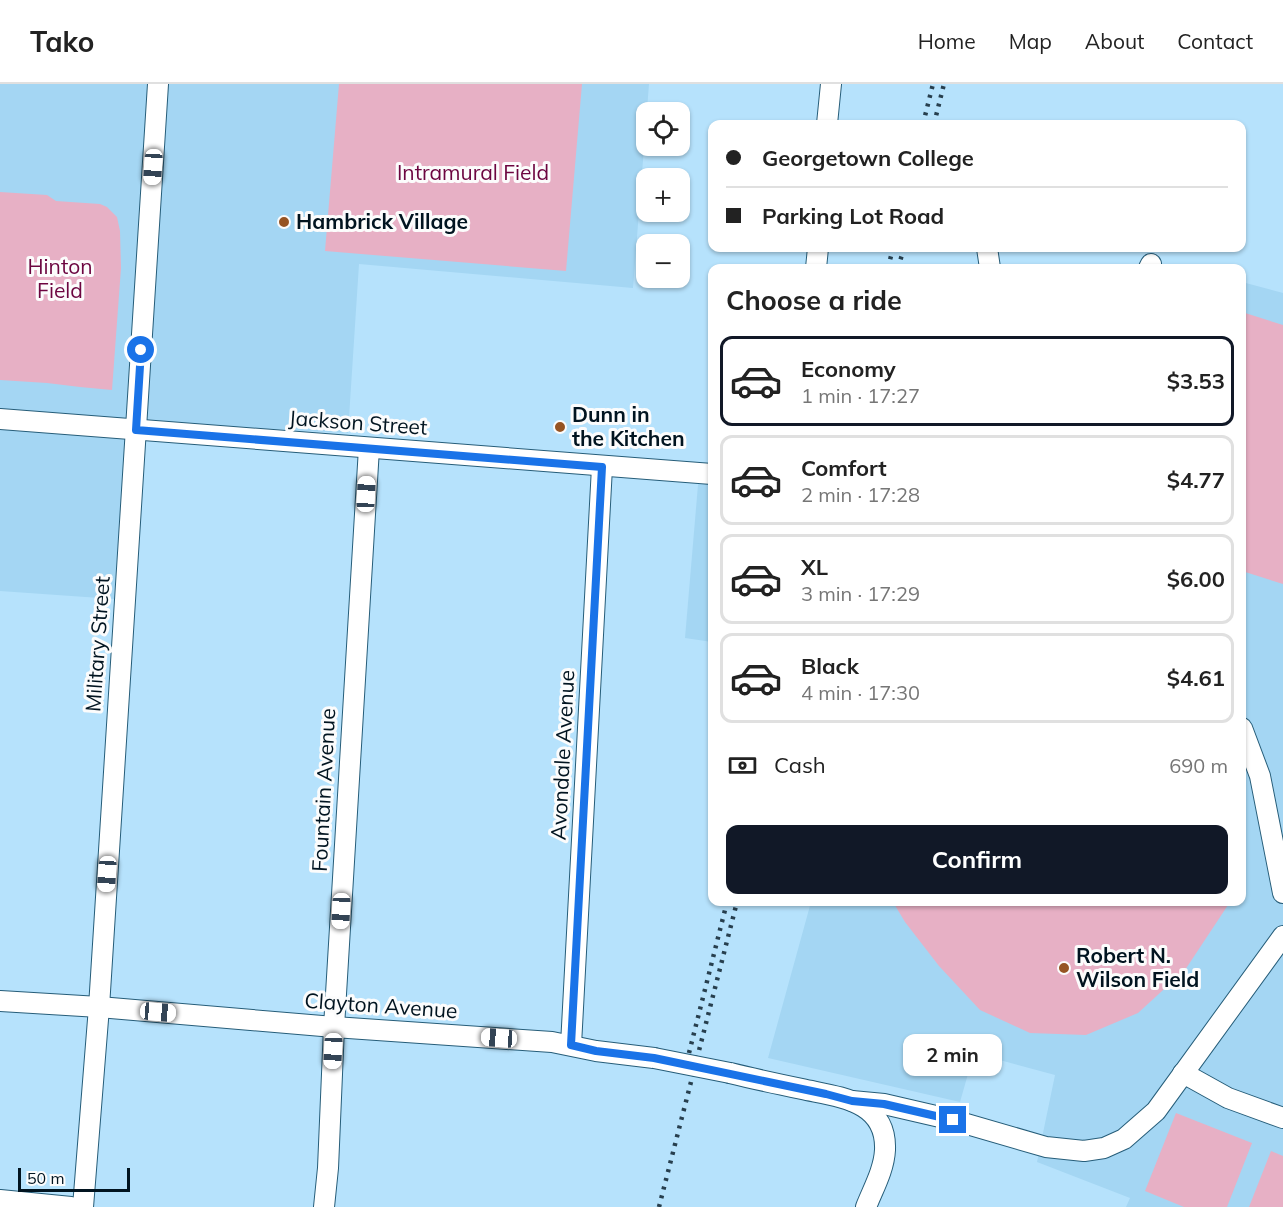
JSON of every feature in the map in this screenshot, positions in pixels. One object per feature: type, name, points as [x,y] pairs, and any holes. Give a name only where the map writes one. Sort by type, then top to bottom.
[{"type":"street","name":"Military Street","points":[[83,1207],[99,1007],[158,84]]},
{"type":"street","points":[[827,120],[831,84]]},
{"type":"street","name":"Jackson Street","points":[[0,419],[708,474]]},
{"type":"street","name":"Fountain Avenue","points":[[324,1207],[369,447]]},
{"type":"street","name":"Avondale Avenue","points":[[571,1045],[602,467]]},
{"type":"street","points":[[1246,739],[1260,776],[1283,893]]},
{"type":"street","points":[[852,1101],[884,1104],[953,1120],[1046,1147],[1084,1151],[1104,1148],[1124,1139],[1156,1111],[1283,936]]},
{"type":"street","name":"Clayton Avenue","points":[[0,1000],[552,1042],[596,1051],[654,1058],[837,1096],[859,1104],[872,1113],[882,1131],[884,1156],[866,1207]]},
{"type":"street","points":[[1184,1073],[1228,1098],[1283,1118]]},
{"type":"street","points":[[0,1200],[71,1207]]},
{"type":"shaded area","points":[[0,84],[649,84],[648,102],[636,102],[636,156],[643,156],[642,168],[636,168],[636,222],[638,222],[633,288],[359,264],[348,433],[127,422],[114,599],[0,591]]},
{"type":"shaded area","points":[[1246,283],[1283,293],[1283,1207],[1126,1207],[1130,1198],[1037,1162],[1055,1075],[974,1053],[960,1102],[768,1058],[810,906],[1246,906]]},
{"type":"shaded area","points":[[699,473],[708,474],[708,641],[685,638]]},
{"type":"green space","name":"Intramural Field","points":[[339,84],[582,84],[566,271],[325,251]]},
{"type":"green space","name":"Hinton Field","points":[[0,192],[47,195],[56,201],[100,204],[107,207],[117,217],[120,231],[121,268],[112,390],[0,380]]},
{"type":"green space","points":[[1246,313],[1283,325],[1283,584],[1246,572]]},
{"type":"green space","name":"Robert N. Wilson Field","points":[[895,906],[1227,906],[1185,970],[1138,1013],[1086,1035],[1030,1033],[980,1010],[939,966]]},
{"type":"green space","points":[[1176,1113],[1252,1143],[1227,1207],[1184,1207],[1145,1191]]},
{"type":"green space","points":[[1271,1151],[1283,1156],[1283,1207],[1249,1207]]},
{"type":"railway","points":[[924,120],[933,84]]},
{"type":"railway","points":[[935,120],[944,84]]},
{"type":"railway","points":[[889,264],[892,252]]},
{"type":"railway","points":[[899,264],[903,252]]},
{"type":"railway","points":[[689,1053],[726,906]]},
{"type":"railway","points":[[659,1207],[736,906]]},
{"type":"place","name":"Hambrick Village","points":[[284,222]]},
{"type":"place","name":"Dunn in the Kitchen","points":[[560,427]]},
{"type":"place","name":"Robert N. Wilson Field","points":[[1064,968]]},
{"type":"route","points":[[141,350],[136,430],[602,467],[571,1045],[596,1051],[654,1058],[852,1101],[884,1104],[953,1120]]}]
